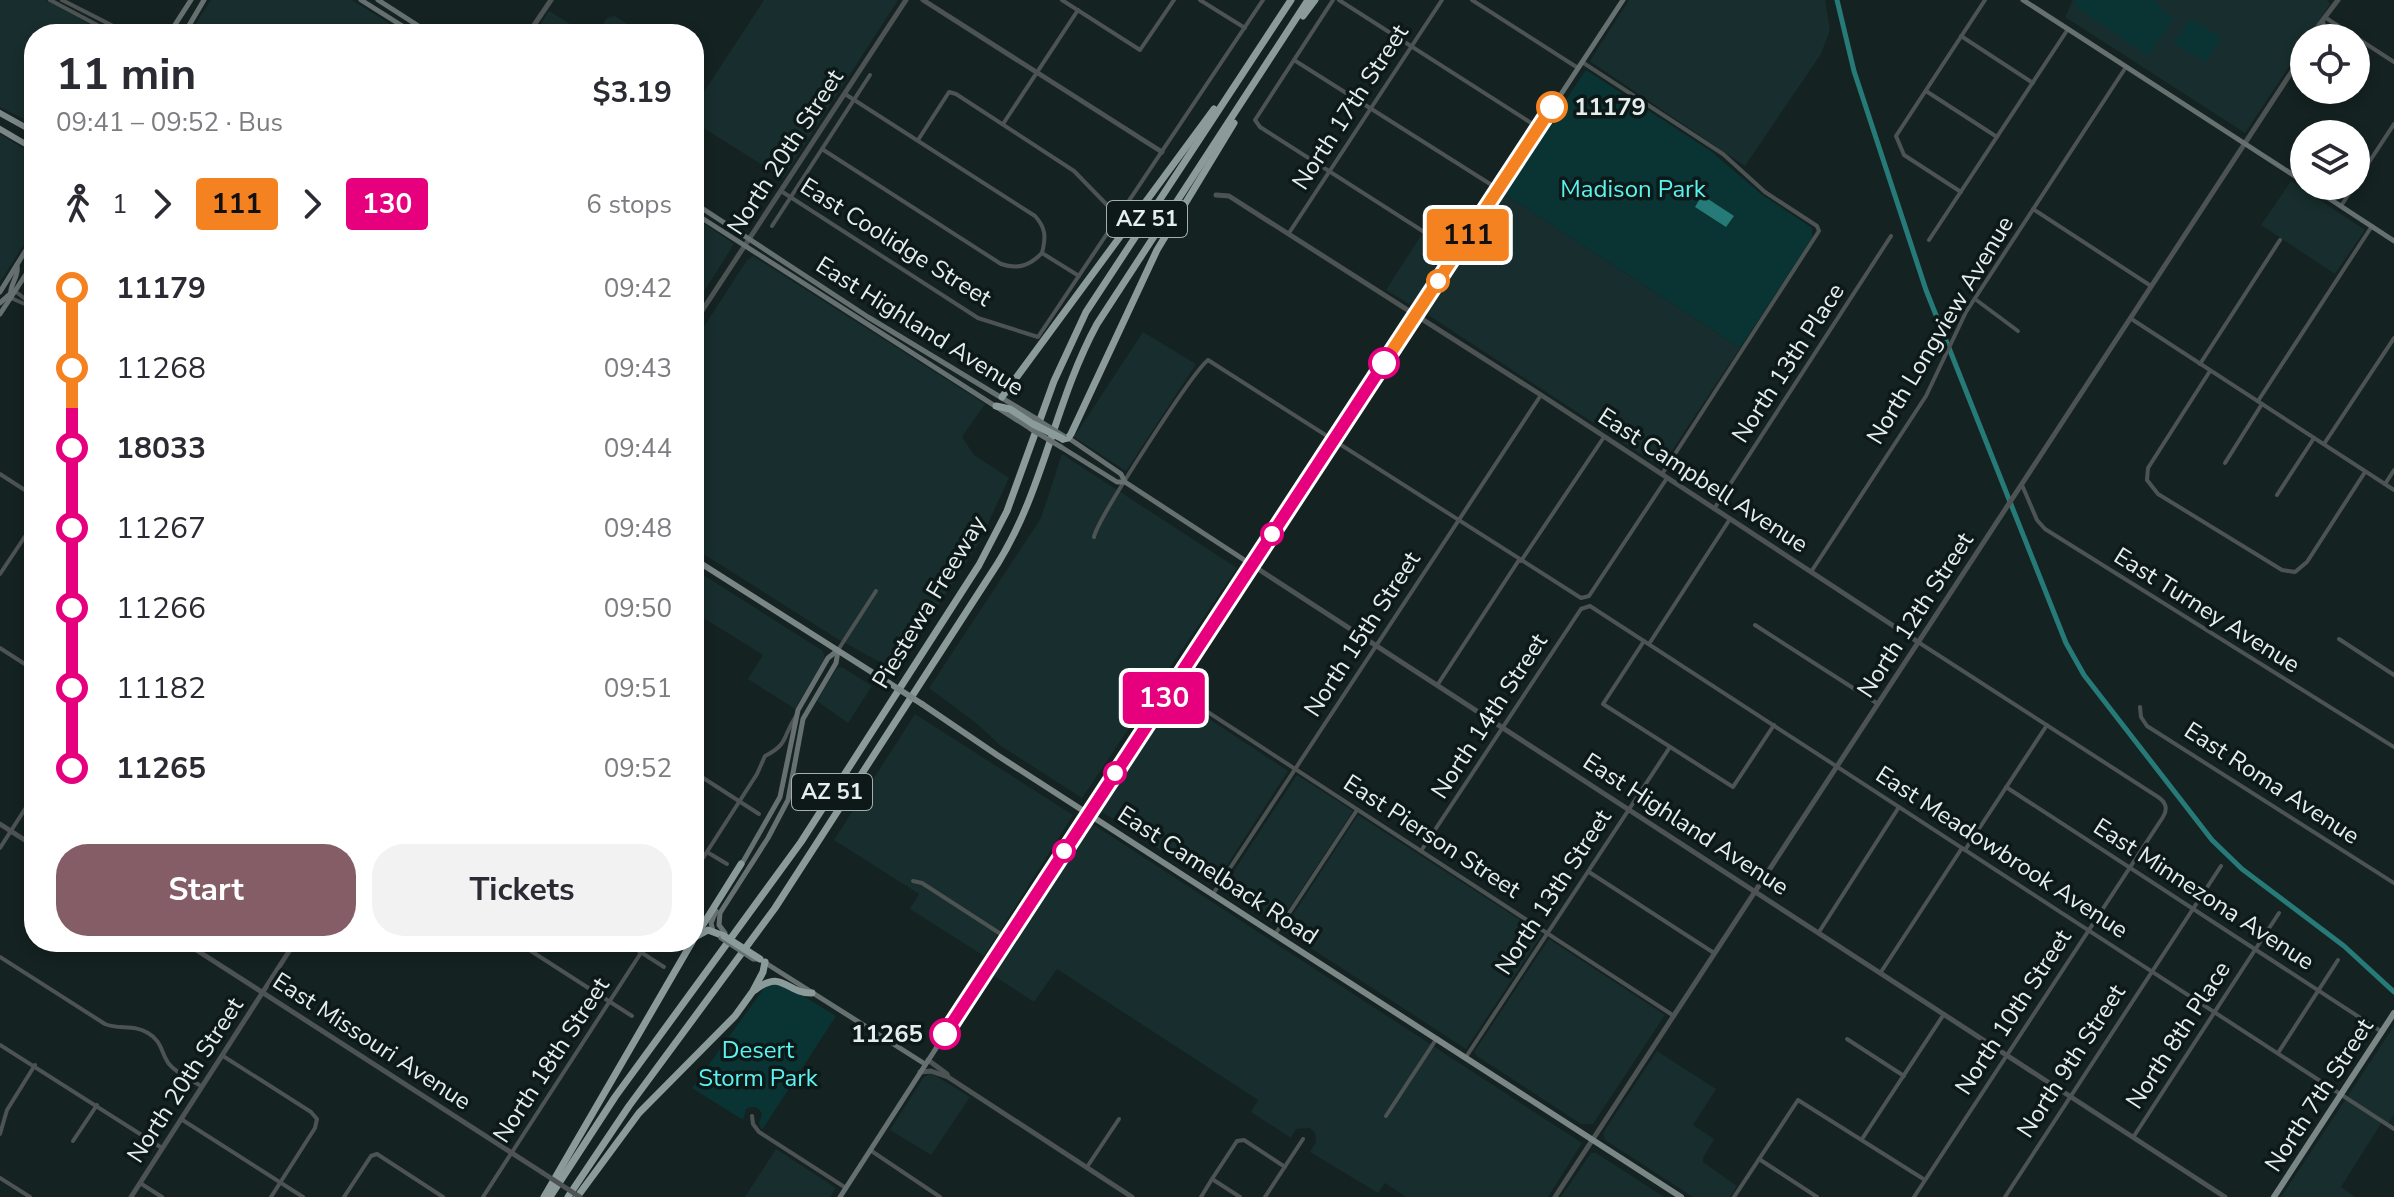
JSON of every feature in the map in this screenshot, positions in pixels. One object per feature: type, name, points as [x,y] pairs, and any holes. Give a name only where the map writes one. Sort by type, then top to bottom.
[{"type":"highway","name":"Piestewa Freeway","points":[[550,1197],[615,1097],[801,842],[979,565],[1007,511],[1058,370],[1086,312],[1289,0]]},
{"type":"highway","name":"Piestewa Freeway","points":[[568,1197],[629,1106],[775,908],[1008,548],[1027,507],[1069,383],[1088,340],[1308,0]]},
{"type":"highway","points":[[1286,37],[1315,0]]},
{"type":"highway","points":[[1002,397],[1205,119],[1236,83]]},
{"type":"highway","points":[[996,406],[1010,409],[1064,440],[1157,250],[1250,93]]},
{"type":"highway","points":[[704,924],[741,864]]},
{"type":"highway","points":[[579,1197],[639,1113],[716,1037],[753,991],[763,972],[762,961],[723,936],[712,931],[704,932]]},
{"type":"highway","points":[[544,1197],[687,952]]},
{"type":"highway","points":[[753,991],[773,980],[803,993],[812,993]]},
{"type":"main road","points":[[175,24],[191,0]]},
{"type":"main road","points":[[189,24],[204,0]]},
{"type":"main road","points":[[361,0],[399,24]]},
{"type":"main road","points":[[378,0],[415,24]]},
{"type":"main road","points":[[840,1197],[1088,813],[1623,0]]},
{"type":"main road","points":[[2023,0],[2290,173]]},
{"type":"main road","points":[[0,113],[24,126]]},
{"type":"main road","points":[[0,129],[24,143]]},
{"type":"main road","points":[[2332,200],[2394,241]]},
{"type":"main road","name":"East Highland Avenue","points":[[704,210],[809,283]]},
{"type":"main road","name":"East Highland Avenue","points":[[704,219],[866,319],[996,406]]},
{"type":"main road","points":[[0,292],[24,253]]},
{"type":"main road","points":[[12,294],[16,265]]},
{"type":"main road","points":[[0,314],[24,277]]},
{"type":"main road","points":[[0,303],[12,294]]},
{"type":"main road","name":"East Highland Avenue","points":[[866,319],[1002,397],[1033,424]]},
{"type":"main road","points":[[996,406],[1002,397]]},
{"type":"main road","name":"East Highland Avenue","points":[[1064,440],[1117,482],[1125,482]]},
{"type":"main road","name":"East Highland Avenue","points":[[1064,440],[1121,474],[1125,482],[1252,565]]},
{"type":"main road","name":"East Camelback Road","points":[[704,565],[1681,1197]]},
{"type":"main road","points":[[712,931],[713,916],[780,797],[796,716],[828,658],[838,650]]},
{"type":"main road","points":[[723,936],[719,925],[720,913],[768,838],[788,800],[803,719],[836,663],[838,650]]},
{"type":"main road","points":[[762,961],[927,1062]]},
{"type":"main road","name":"North 7th Street","points":[[2274,1197],[2394,1013]]},
{"type":"street","points":[[50,0],[95,24]]},
{"type":"street","points":[[62,0],[109,24]]},
{"type":"street","points":[[535,24],[551,0]]},
{"type":"street","name":"North 20th Street","points":[[704,308],[906,0]]},
{"type":"street","points":[[923,0],[1162,152]]},
{"type":"street","points":[[1062,0],[1140,50],[1174,0]]},
{"type":"street","points":[[1200,0],[1245,28]]},
{"type":"street","points":[[1042,253],[1079,276],[1263,0]]},
{"type":"street","points":[[1457,253],[1260,127],[1255,120],[1293,59],[1336,0],[1539,128]]},
{"type":"street","name":"North 17th Street","points":[[1289,233],[1442,0]]},
{"type":"street","points":[[1094,537],[1096,528],[1125,482],[1205,361],[1210,360],[1520,561],[1578,597],[1585,599],[1589,596],[1819,231],[1817,226],[1765,192],[1723,154],[1472,0]]},
{"type":"street","points":[[1961,192],[1904,155],[1896,136],[1985,0]]},
{"type":"street","points":[[2323,24],[2335,1]]},
{"type":"street","points":[[1003,124],[1078,10]]},
{"type":"street","points":[[2325,20],[2394,62]]},
{"type":"street","points":[[1929,240],[2068,29]]},
{"type":"street","points":[[1961,36],[2033,83]]},
{"type":"street","points":[[1293,59],[1498,189]]},
{"type":"street","name":"North Longview Avenue","points":[[1811,572],[1923,400],[1975,299],[2126,67]]},
{"type":"street","name":"North 12th Street","points":[[1555,1197],[2290,74]]},
{"type":"street","name":"North 20th Street","points":[[772,226],[870,75]]},
{"type":"street","points":[[1926,91],[1997,137]]},
{"type":"street","points":[[918,140],[949,92],[1074,171],[1120,214]]},
{"type":"street","points":[[822,149],[1001,264],[1026,266],[1042,253],[1046,235],[1043,225],[1035,216],[845,94]]},
{"type":"street","points":[[2370,161],[2394,124]]},
{"type":"street","name":"East Coolidge Street","points":[[781,191],[978,318],[1038,337],[1079,276]]},
{"type":"street","name":"East Campbell Avenue","points":[[1216,195],[1229,196],[1416,314],[2047,724],[2162,800],[2165,805]]},
{"type":"street","points":[[2341,206],[2345,200]]},
{"type":"street","points":[[2033,209],[2151,286]]},
{"type":"street","points":[[2225,463],[2260,402],[2372,226]]},
{"type":"street","name":"North 13th Place","points":[[1714,509],[1891,236]]},
{"type":"street","points":[[2200,364],[2280,240]]},
{"type":"street","points":[[12,294],[24,301]]},
{"type":"street","points":[[1975,299],[2018,331]]},
{"type":"street","points":[[2130,318],[2394,490]]},
{"type":"street","points":[[2324,444],[2394,338]]},
{"type":"street","points":[[2210,371],[2150,463],[2147,480],[2153,490],[2171,502],[2282,570],[2295,572],[2307,562],[2365,472]]},
{"type":"street","name":"North 15th Street","points":[[1213,894],[1541,395]]},
{"type":"street","points":[[1438,684],[1604,437]]},
{"type":"street","points":[[2277,495],[2314,438]]},
{"type":"street","points":[[2385,484],[2394,470]]},
{"type":"street","points":[[0,474],[24,490]]},
{"type":"street","name":"East Turney Avenue","points":[[2022,484],[2037,520],[2045,529],[2394,747]]},
{"type":"street","points":[[1730,519],[1603,704],[1733,787],[1774,725]]},
{"type":"street","points":[[0,574],[24,538]]},
{"type":"street","name":"East Highland Avenue","points":[[1252,565],[2225,1197]]},
{"type":"street","points":[[838,650],[876,591]]},
{"type":"street","name":"East Meadowbrook Avenue","points":[[1590,606],[2394,1129]]},
{"type":"street","name":"North 14th Street","points":[[1421,851],[1581,609],[1590,606]]},
{"type":"street","points":[[1755,625],[1878,704]]},
{"type":"street","points":[[2339,639],[2394,675]]},
{"type":"street","points":[[0,648],[24,664]]},
{"type":"street","name":"East Pierson Street","points":[[1171,688],[1674,1016]]},
{"type":"street","name":"East Roma Avenue","points":[[2140,707],[2141,717],[2147,726],[2394,883]]},
{"type":"street","points":[[704,857],[763,760],[781,747],[796,716]]},
{"type":"street","points":[[1881,972],[2047,724]]},
{"type":"street","name":"North 13th Street","points":[[1466,1057],[1670,747]]},
{"type":"street","points":[[759,770],[770,769]]},
{"type":"street","points":[[704,778],[759,814]]},
{"type":"street","name":"East Minnezona Avenue","points":[[2006,787],[2382,1032]]},
{"type":"street","name":"North 10th Street","points":[[1914,1197],[2163,817],[2165,805]]},
{"type":"street","points":[[1819,932],[1899,807]]},
{"type":"street","points":[[1276,933],[1357,810]]},
{"type":"street","points":[[0,848],[24,811]]},
{"type":"street","points":[[0,824],[24,839]]},
{"type":"street","points":[[707,852],[727,864]]},
{"type":"street","name":"North 9th Street","points":[[2005,1197],[2221,866]]},
{"type":"street","points":[[1588,871],[1714,953]]},
{"type":"street","points":[[913,881],[922,883],[1007,938]]},
{"type":"street","name":"North 8th Place","points":[[2134,1136],[2279,913]]},
{"type":"street","name":"East Missouri Avenue","points":[[200,952],[579,1197]]},
{"type":"street","name":"North 20th Street","points":[[131,1197],[288,952]]},
{"type":"street","points":[[532,952],[632,1016]]},
{"type":"street","points":[[642,952],[664,967]]},
{"type":"street","name":"North 18th Street","points":[[483,1197],[642,952]]},
{"type":"street","points":[[0,957],[105,1024],[114,1028],[132,1027],[151,1035],[162,1047],[171,1066],[201,1086]]},
{"type":"street","points":[[2278,1053],[2338,960]]},
{"type":"street","points":[[1862,1139],[1944,1014]]},
{"type":"street","points":[[1386,1116],[1437,1038]]},
{"type":"street","points":[[1847,1039],[1904,1076]]},
{"type":"street","points":[[0,1045],[162,1148]]},
{"type":"street","points":[[222,1055],[311,1112],[317,1119],[315,1128],[271,1197]]},
{"type":"street","points":[[927,1062],[948,1077]]},
{"type":"street","points":[[0,1134],[7,1110],[35,1065]]},
{"type":"street","points":[[920,1072],[931,1071],[948,1077],[1132,1197]]},
{"type":"street","points":[[1734,1197],[1798,1100],[1925,1180]]},
{"type":"street","points":[[73,1141],[97,1105]]},
{"type":"street","points":[[752,1116],[759,1132],[846,1188]]},
{"type":"street","points":[[181,1119],[303,1197]]},
{"type":"street","points":[[1086,1167],[1119,1119]]},
{"type":"street","points":[[1201,1197],[1240,1139],[1285,1167]]},
{"type":"street","points":[[1265,1197],[1303,1139]]},
{"type":"street","points":[[870,1150],[940,1197]]},
{"type":"street","points":[[344,1197],[371,1156],[377,1154],[443,1197]]},
{"type":"street","points":[[1759,1159],[1817,1197]]},
{"type":"street","points":[[0,1178],[30,1197]]},
{"type":"street","points":[[1212,1179],[1240,1197]]},
{"type":"street","points":[[140,1183],[162,1197]]},
{"type":"shaded area","points":[[0,0],[46,0],[89,24],[24,24],[24,119],[0,107]]},
{"type":"shaded area","points":[[211,0],[352,0],[390,24],[195,24]]},
{"type":"shaded area","points":[[764,0],[898,0],[783,178],[704,128],[704,92]]},
{"type":"shaded area","points":[[1629,0],[1825,0],[1830,30],[1821,54],[1745,166],[1591,62]]},
{"type":"shaded area","points":[[2073,0],[2327,0],[2330,4],[2317,24],[2290,24],[2290,65],[2245,133],[2065,17]]},
{"type":"shaded area","points":[[549,11],[570,24],[541,24]]},
{"type":"shaded area","points":[[615,16],[627,24],[603,24],[607,18]]},
{"type":"shaded area","points":[[0,134],[24,149],[24,245],[0,282]]},
{"type":"shaded area","points":[[2290,182],[2290,200],[2320,200],[2365,230],[2335,274],[2261,225]]},
{"type":"shaded area","points":[[1503,193],[1740,348],[1661,467],[1425,313]]},
{"type":"shaded area","points":[[704,224],[734,244],[704,291]]},
{"type":"shaded area","points":[[1422,234],[1446,252],[1415,300],[1409,304],[1386,290]]},
{"type":"shaded area","points":[[753,256],[985,404],[962,437],[974,455],[1009,478],[979,543],[896,671],[836,638],[704,554],[704,327],[747,260]]},
{"type":"shaded area","points":[[1143,332],[1196,364],[1126,471],[1074,437]]},
{"type":"shaded area","points":[[1062,454],[1237,568],[1082,798],[1001,746],[929,688],[1041,518]]},
{"type":"shaded area","points":[[704,575],[823,651],[825,659],[795,709],[748,679],[763,655],[704,618]]},
{"type":"shaded area","points":[[842,667],[872,686],[848,723],[817,701],[837,668]]},
{"type":"shaded area","points":[[1173,695],[1288,771],[1214,885],[1099,810]]},
{"type":"shaded area","points":[[915,714],[1073,815],[984,956],[910,909],[919,894],[834,840]]},
{"type":"shaded area","points":[[1297,775],[1353,811],[1278,925],[1222,889]]},
{"type":"shaded area","points":[[1358,815],[1542,934],[1466,1049],[1283,930]]},
{"type":"shaded area","points":[[1089,824],[1582,1143],[1548,1197],[1406,1197],[1385,1183],[1378,1193],[1310,1152],[1316,1142],[1315,1133],[1310,1128],[1296,1129],[1291,1138],[1251,1112],[1258,1100],[1057,969],[1034,1002],[991,974]]},
{"type":"shaded area","points":[[1549,939],[1665,1015],[1593,1124],[1581,1124],[1474,1052]]},
{"type":"shaded area","points":[[2394,1026],[2394,1115],[2387,1125],[2382,1122],[2341,1187],[2355,1197],[2281,1197]]},
{"type":"shaded area","points":[[1657,1051],[1716,1089],[1693,1125],[1714,1139],[1703,1162],[1737,1186],[1730,1197],[1693,1197],[1605,1140],[1603,1133]]},
{"type":"shaded area","points":[[931,1073],[970,1097],[931,1155],[890,1130],[924,1077]]},
{"type":"shaded area","points":[[776,1149],[836,1188],[830,1197],[745,1197]]},
{"type":"shaded area","points":[[1591,1153],[1596,1153],[1664,1197],[1561,1197]]},
{"type":"green space","points":[[2077,0],[2155,0],[2164,12],[2174,17],[2148,56],[2073,5]]},
{"type":"green space","points":[[2190,19],[2221,37],[2206,62],[2174,44]]},
{"type":"green space","name":"Madison Park","points":[[1586,70],[1712,152],[1761,194],[1812,228],[1812,238],[1740,348],[1503,193]]},
{"type":"green space","name":"Desert Storm Park","points":[[767,984],[784,984],[836,1016],[762,1130],[759,1124],[762,1114],[757,1108],[746,1109],[743,1120],[692,1088]]},
{"type":"water","points":[[1702,195],[1734,216],[1726,227],[1695,207]]},
{"type":"waterway","points":[[1837,0],[1854,71],[1926,290],[2066,643],[2084,675],[2212,840],[2242,869],[2344,946],[2394,992]]},
{"type":"bus line","name":"111","points":[[1384,363],[1552,107]]},
{"type":"bus line","name":"130","points":[[945,1034],[1384,363]]},
{"type":"place","name":"11179","points":[[1552,107]]},
{"type":"place","name":"11265","points":[[945,1034]]}]
